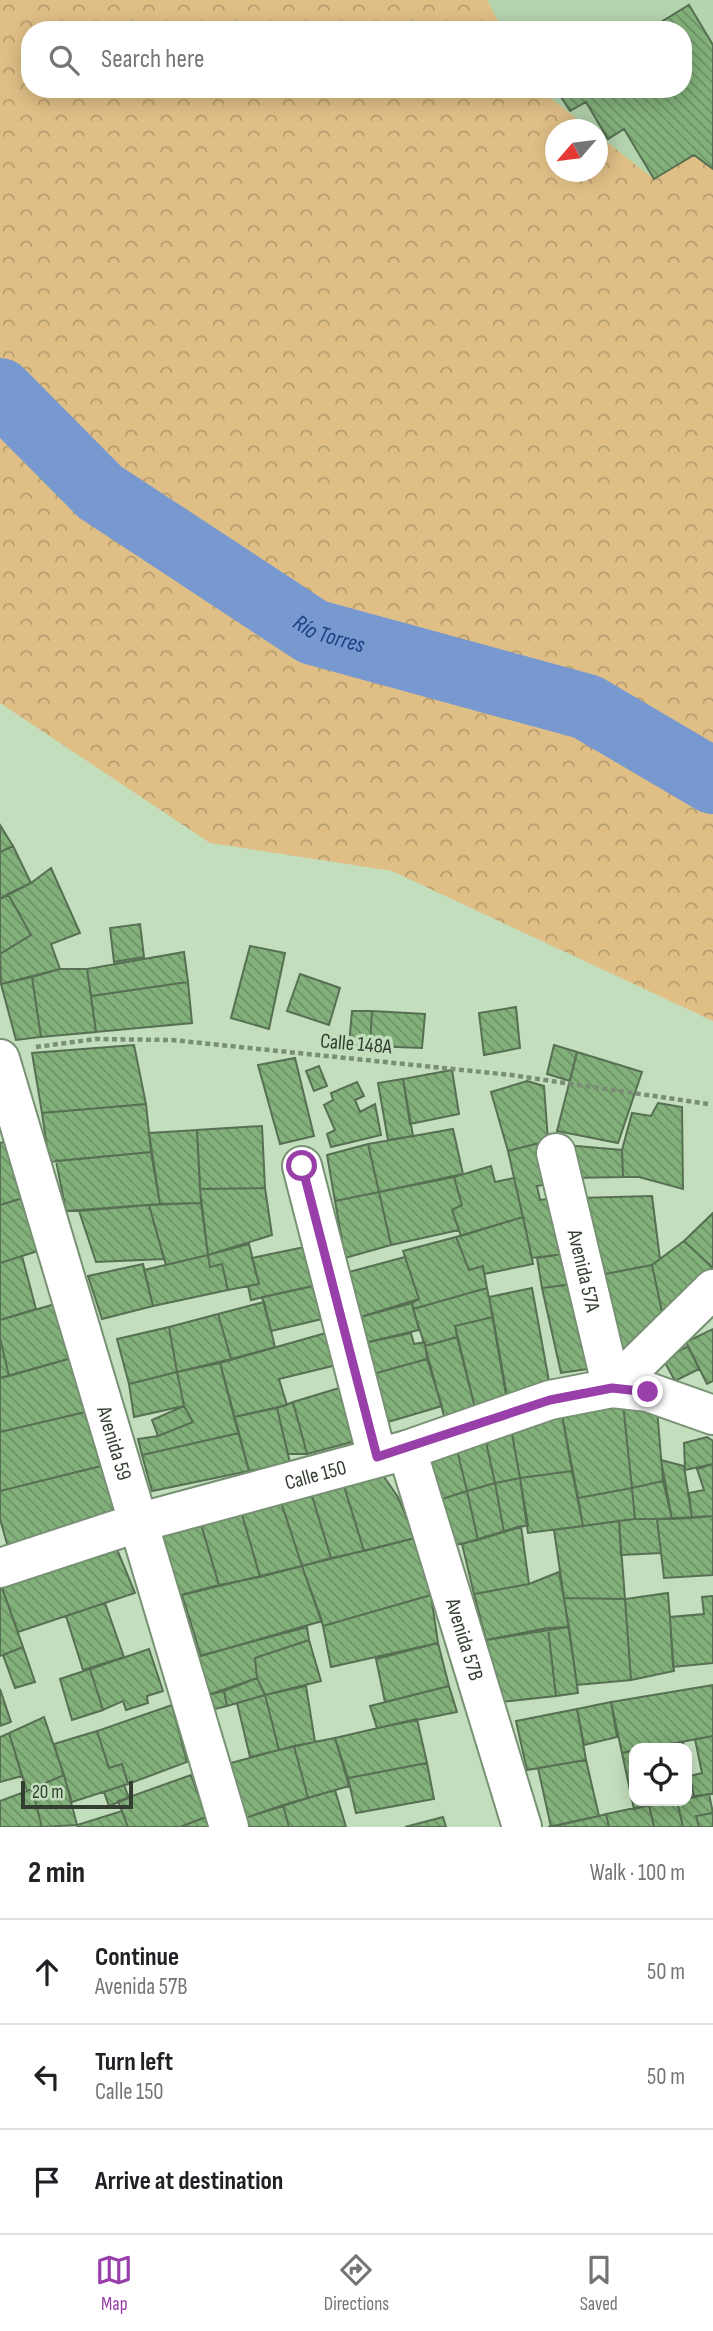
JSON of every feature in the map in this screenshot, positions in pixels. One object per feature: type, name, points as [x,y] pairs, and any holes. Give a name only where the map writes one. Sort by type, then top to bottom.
[{"type":"lane","name":"Avenida 59","points":[[14,1054],[137,1523],[229,1827]]},
{"type":"lane","name":"Avenida 57A","points":[[556,1153],[612,1388]]},
{"type":"lane","name":"Avenida 57B","points":[[302,1166],[392,1454],[522,1827]]},
{"type":"lane","points":[[612,1388],[713,1289]]},
{"type":"lane","name":"Calle 150","points":[[0,1568],[137,1523],[392,1454],[550,1400],[612,1388],[648,1392],[713,1415]]},
{"type":"path","name":"Calle 148A","points":[[14,1054],[96,1039],[172,1040],[511,1075],[708,1104]]},
{"type":"shaded area","points":[[487,0],[713,0],[713,169],[694,155],[654,179],[608,143],[608,119],[577,119],[550,98],[692,98],[692,21],[498,21]]},
{"type":"green space","points":[[0,0],[487,0],[498,21],[21,21],[21,98],[550,98],[577,119],[545,119],[545,182],[608,182],[608,143],[654,179],[694,155],[713,169],[713,1021],[392,871],[210,843],[0,703]]},
{"type":"building","points":[[689,5],[713,45],[713,169],[694,155],[654,179],[624,129],[608,139],[608,119],[596,119],[586,102],[570,111],[562,98],[692,98],[692,21],[663,21]]},
{"type":"building","points":[[0,825],[13,846],[0,852]]},
{"type":"building","points":[[13,846],[31,883],[0,899],[0,852]]},
{"type":"building","points":[[51,868],[80,933],[51,944],[60,969],[1,984],[0,954],[31,935],[8,894],[31,883]]},
{"type":"building","points":[[8,894],[31,935],[0,954],[0,899]]},
{"type":"building","points":[[140,924],[144,957],[114,962],[110,928]]},
{"type":"building","points":[[250,946],[285,953],[269,1029],[231,1018]]},
{"type":"building","points":[[184,952],[188,982],[91,996],[87,969]]},
{"type":"building","points":[[60,969],[87,969],[96,1032],[41,1037],[32,977]]},
{"type":"building","points":[[300,974],[340,988],[329,1025],[287,1011]]},
{"type":"building","points":[[32,977],[41,1037],[16,1040],[1,984]]},
{"type":"building","points":[[188,982],[192,1023],[96,1032],[91,996]]},
{"type":"building","points":[[516,1007],[520,1048],[484,1055],[479,1013]]},
{"type":"building","points":[[352,1011],[372,1011],[370,1046],[349,1045]]},
{"type":"building","points":[[372,1011],[425,1014],[422,1048],[370,1046]]},
{"type":"building","points":[[134,1045],[146,1104],[42,1113],[32,1053]]},
{"type":"building","points":[[554,1045],[577,1052],[570,1081],[547,1074]]},
{"type":"building","points":[[577,1052],[642,1072],[618,1143],[557,1131]]},
{"type":"building","points":[[295,1058],[314,1136],[280,1144],[258,1065]]},
{"type":"building","points":[[319,1066],[327,1086],[314,1091],[306,1071]]},
{"type":"building","points":[[452,1070],[459,1114],[410,1124],[403,1079]]},
{"type":"building","points":[[403,1079],[413,1136],[388,1140],[378,1083]]},
{"type":"building","points":[[527,1081],[544,1086],[548,1141],[508,1151],[491,1092]]},
{"type":"building","points":[[357,1082],[364,1096],[355,1100],[360,1112],[375,1104],[381,1135],[331,1147],[327,1134],[335,1130],[324,1105],[333,1100],[331,1093]]},
{"type":"building","points":[[658,1103],[682,1107],[683,1189],[639,1177],[623,1177],[622,1150],[632,1113],[651,1116]]},
{"type":"building","points":[[146,1104],[151,1152],[49,1162],[42,1113]]},
{"type":"building","points":[[262,1126],[265,1188],[200,1189],[197,1130]]},
{"type":"building","points":[[453,1129],[463,1174],[379,1192],[368,1144]]},
{"type":"building","points":[[197,1130],[201,1203],[160,1204],[149,1133]]},
{"type":"building","points":[[10,1140],[23,1198],[0,1205],[0,1143]]},
{"type":"building","points":[[539,1143],[548,1184],[537,1186],[540,1200],[562,1197],[572,1253],[532,1258],[508,1151]]},
{"type":"building","points":[[368,1144],[379,1192],[335,1201],[327,1155]]},
{"type":"building","points":[[565,1145],[622,1150],[623,1177],[570,1178]]},
{"type":"building","points":[[151,1152],[160,1204],[66,1211],[56,1161]]},
{"type":"building","points":[[491,1166],[495,1182],[514,1178],[523,1217],[461,1236],[452,1210],[462,1205],[454,1177]]},
{"type":"building","points":[[454,1177],[462,1205],[452,1210],[459,1230],[391,1245],[379,1192]]},
{"type":"building","points":[[265,1188],[272,1235],[208,1255],[200,1189]]},
{"type":"building","points":[[379,1192],[391,1245],[345,1258],[335,1201]]},
{"type":"building","points":[[652,1196],[660,1259],[652,1265],[600,1275],[579,1198]]},
{"type":"building","points":[[23,1198],[41,1250],[0,1263],[0,1205]]},
{"type":"building","points":[[201,1203],[208,1255],[166,1265],[149,1205]]},
{"type":"building","points":[[149,1205],[164,1259],[96,1262],[79,1211]]},
{"type":"building","points":[[713,1213],[713,1268],[684,1241]]},
{"type":"building","points":[[523,1217],[533,1264],[484,1274],[483,1266],[469,1270],[456,1237]]},
{"type":"building","points":[[456,1237],[469,1270],[483,1266],[487,1288],[413,1309],[412,1303],[419,1299],[403,1251]]},
{"type":"building","points":[[684,1241],[712,1267],[665,1326],[652,1265]]},
{"type":"building","points":[[249,1244],[259,1284],[228,1290],[222,1264],[210,1267],[208,1255]]},
{"type":"building","points":[[319,1244],[327,1283],[251,1300],[248,1286],[259,1284],[252,1258]]},
{"type":"building","points":[[576,1252],[581,1283],[542,1288],[537,1258]]},
{"type":"building","points":[[208,1255],[210,1267],[222,1264],[228,1290],[153,1306],[144,1270]]},
{"type":"building","points":[[22,1256],[36,1309],[0,1320],[0,1263]]},
{"type":"building","points":[[405,1257],[419,1299],[357,1318],[349,1272]]},
{"type":"building","points":[[143,1264],[153,1306],[102,1319],[88,1276]]},
{"type":"building","points":[[652,1265],[665,1326],[617,1364],[600,1275]]},
{"type":"building","points":[[327,1283],[335,1316],[271,1331],[262,1297]]},
{"type":"building","points":[[581,1283],[602,1367],[561,1373],[542,1288]]},
{"type":"building","points":[[487,1288],[493,1317],[455,1326],[457,1337],[425,1346],[413,1309]]},
{"type":"building","points":[[532,1288],[550,1387],[506,1395],[489,1297]]},
{"type":"building","points":[[264,1302],[275,1347],[231,1359],[218,1314]]},
{"type":"building","points":[[412,1303],[419,1330],[360,1344],[357,1318]]},
{"type":"building","points":[[55,1304],[75,1357],[9,1376],[0,1338],[0,1320]]},
{"type":"building","points":[[218,1314],[231,1359],[177,1372],[169,1327]]},
{"type":"building","points":[[493,1317],[508,1402],[475,1408],[455,1326]]},
{"type":"building","points":[[169,1327],[177,1372],[129,1384],[117,1339]]},
{"type":"building","points":[[340,1329],[349,1362],[279,1379],[287,1405],[234,1417],[220,1363]]},
{"type":"building","points":[[713,1329],[713,1381],[707,1384],[686,1342]]},
{"type":"building","points":[[411,1333],[414,1344],[425,1342],[427,1359],[366,1376],[360,1344]]},
{"type":"building","points":[[457,1337],[475,1408],[444,1416],[425,1346]]},
{"type":"building","points":[[0,1338],[9,1376],[0,1378]]},
{"type":"building","points":[[688,1346],[699,1369],[675,1381],[663,1359]]},
{"type":"building","points":[[75,1357],[94,1410],[0,1432],[0,1378]]},
{"type":"building","points":[[427,1359],[442,1406],[378,1425],[366,1376]]},
{"type":"building","points":[[220,1363],[239,1433],[142,1455],[138,1439],[158,1436],[193,1422],[184,1406],[177,1372]]},
{"type":"building","points":[[177,1372],[184,1406],[134,1417],[129,1384]]},
{"type":"building","points":[[349,1385],[363,1439],[307,1454],[293,1402]]},
{"type":"building","points":[[293,1402],[307,1454],[288,1454],[277,1408]]},
{"type":"building","points":[[623,1404],[657,1409],[663,1481],[632,1488]]},
{"type":"building","points":[[623,1404],[632,1488],[578,1498],[562,1415]]},
{"type":"building","points":[[184,1406],[193,1422],[158,1436],[152,1420]]},
{"type":"building","points":[[277,1408],[290,1463],[249,1471],[234,1417]]},
{"type":"building","points":[[94,1410],[109,1464],[0,1491],[0,1432]]},
{"type":"building","points":[[562,1415],[572,1471],[520,1478],[512,1434]]},
{"type":"building","points":[[239,1433],[249,1471],[152,1491],[142,1455]]},
{"type":"building","points":[[512,1434],[520,1478],[495,1483],[486,1442]]},
{"type":"building","points":[[707,1437],[713,1441],[713,1464],[685,1470],[684,1443]]},
{"type":"building","points":[[486,1442],[495,1483],[467,1491],[457,1450]]},
{"type":"building","points":[[457,1450],[467,1491],[439,1500],[428,1458]]},
{"type":"building","points":[[661,1460],[684,1466],[692,1518],[672,1519]]},
{"type":"building","points":[[109,1464],[120,1511],[8,1547],[0,1519],[0,1491]]},
{"type":"building","points":[[713,1464],[713,1516],[692,1518],[689,1493],[704,1490],[697,1469]]},
{"type":"building","points":[[572,1471],[583,1526],[528,1533],[520,1478]]},
{"type":"building","points":[[382,1474],[398,1497],[415,1538],[364,1551],[344,1486]]},
{"type":"building","points":[[520,1478],[528,1525],[504,1532],[495,1483]]},
{"type":"building","points":[[663,1481],[672,1519],[635,1519],[632,1488]]},
{"type":"building","points":[[495,1483],[504,1532],[478,1540],[467,1491]]},
{"type":"building","points":[[344,1486],[364,1551],[331,1558],[312,1496]]},
{"type":"building","points":[[632,1488],[635,1519],[583,1526],[578,1498]]},
{"type":"building","points":[[467,1491],[478,1540],[450,1546],[439,1500]]},
{"type":"building","points":[[312,1496],[331,1558],[302,1566],[281,1502]]},
{"type":"building","points":[[281,1502],[302,1566],[260,1577],[241,1511]]},
{"type":"building","points":[[241,1511],[260,1577],[219,1585],[200,1521]]},
{"type":"building","points":[[713,1516],[713,1575],[664,1578],[657,1519]]},
{"type":"building","points":[[657,1519],[661,1553],[621,1555],[619,1521]]},
{"type":"building","points":[[200,1521],[219,1585],[177,1596],[155,1534]]},
{"type":"building","points":[[619,1521],[625,1599],[564,1598],[554,1530]]},
{"type":"building","points":[[521,1526],[529,1584],[474,1594],[462,1544]]},
{"type":"building","points":[[415,1538],[431,1595],[323,1626],[302,1566]]},
{"type":"building","points":[[116,1547],[135,1593],[18,1632],[2,1588]]},
{"type":"building","points":[[302,1566],[322,1621],[201,1656],[182,1595]]},
{"type":"building","points":[[559,1572],[569,1627],[486,1640],[474,1594],[529,1584]]},
{"type":"building","points":[[2,1588],[23,1647],[0,1656],[0,1589]]},
{"type":"building","points":[[668,1593],[674,1671],[631,1680],[625,1599]]},
{"type":"building","points":[[431,1595],[438,1643],[331,1667],[323,1626]]},
{"type":"building","points":[[713,1596],[713,1663],[673,1667],[670,1617],[704,1614],[702,1597]]},
{"type":"building","points":[[564,1598],[625,1599],[631,1680],[577,1685]]},
{"type":"building","points":[[105,1603],[124,1657],[83,1670],[66,1616]]},
{"type":"building","points":[[307,1627],[309,1640],[255,1658],[257,1678],[208,1695],[195,1657]]},
{"type":"building","points":[[569,1627],[578,1693],[556,1696],[548,1628]]},
{"type":"building","points":[[548,1628],[556,1696],[501,1702],[486,1640]]},
{"type":"building","points":[[309,1640],[321,1681],[265,1695],[257,1678],[255,1658]]},
{"type":"building","points":[[438,1643],[449,1686],[385,1702],[376,1659]]},
{"type":"building","points":[[23,1647],[35,1682],[15,1688],[3,1655]]},
{"type":"building","points":[[149,1649],[163,1691],[147,1696],[148,1703],[126,1710],[123,1701],[103,1710],[90,1669]]},
{"type":"building","points":[[90,1669],[103,1710],[72,1720],[60,1679]]},
{"type":"building","points":[[257,1678],[265,1695],[227,1706],[224,1691]]},
{"type":"building","points":[[713,1685],[713,1736],[676,1743],[629,1743],[629,1752],[622,1753],[611,1702]]},
{"type":"building","points":[[306,1686],[315,1742],[279,1750],[265,1695]]},
{"type":"building","points":[[449,1686],[457,1712],[377,1728],[370,1706]]},
{"type":"building","points":[[0,1689],[11,1722],[0,1726]]},
{"type":"building","points":[[224,1691],[227,1706],[211,1710],[208,1695]]},
{"type":"building","points":[[265,1695],[279,1750],[250,1757],[237,1703]]},
{"type":"building","points":[[611,1702],[617,1737],[584,1745],[577,1709]]},
{"type":"building","points":[[172,1705],[187,1762],[128,1784],[122,1764],[109,1768],[97,1731]]},
{"type":"building","points":[[577,1709],[586,1760],[527,1770],[516,1721]]},
{"type":"building","points":[[44,1717],[64,1775],[27,1791],[9,1733]]},
{"type":"building","points":[[417,1719],[427,1763],[348,1778],[335,1738]]},
{"type":"building","points":[[97,1731],[109,1768],[122,1764],[128,1784],[72,1802],[54,1744]]},
{"type":"building","points":[[9,1733],[22,1776],[0,1782],[0,1737]]},
{"type":"building","points":[[713,1736],[713,1794],[694,1796],[692,1776],[702,1773],[695,1739]]},
{"type":"building","points":[[335,1738],[349,1786],[308,1798],[294,1746]]},
{"type":"building","points":[[294,1746],[308,1798],[245,1818],[227,1764]]},
{"type":"building","points":[[629,1751],[629,1786],[622,1753]]},
{"type":"building","points":[[586,1760],[599,1816],[551,1827],[538,1768]]},
{"type":"building","points":[[427,1763],[434,1799],[356,1813],[348,1778]]},
{"type":"building","points":[[64,1775],[77,1825],[42,1827],[32,1789]]},
{"type":"building","points":[[191,1775],[206,1817],[180,1827],[128,1827],[118,1801]]},
{"type":"building","points":[[124,1785],[129,1798],[109,1806],[104,1792]]},
{"type":"building","points":[[32,1789],[42,1827],[0,1827],[0,1801]]},
{"type":"building","points":[[335,1790],[346,1827],[289,1827],[283,1805]]},
{"type":"building","points":[[709,1794],[713,1813],[696,1816],[699,1827],[683,1827],[678,1806],[692,1806],[692,1798]]},
{"type":"building","points":[[283,1805],[289,1827],[248,1827],[245,1818]]},
{"type":"building","points":[[649,1806],[678,1806],[683,1827],[654,1827]]},
{"type":"building","points":[[649,1806],[654,1827],[609,1827],[606,1814]]},
{"type":"building","points":[[122,1811],[128,1827],[77,1825]]},
{"type":"building","points":[[713,1813],[713,1827],[699,1827],[696,1816]]},
{"type":"building","points":[[606,1814],[609,1827],[548,1827],[599,1816]]},
{"type":"building","points":[[206,1817],[210,1827],[180,1827]]},
{"type":"building","points":[[443,1817],[446,1827],[405,1827]]},
{"type":"waterway","name":"Río Torres","points":[[0,391],[100,492],[313,632],[587,707],[713,781]]},
{"type":"route","points":[[302,1166],[377,1457],[407,1450],[550,1400],[612,1388],[648,1392]]}]
